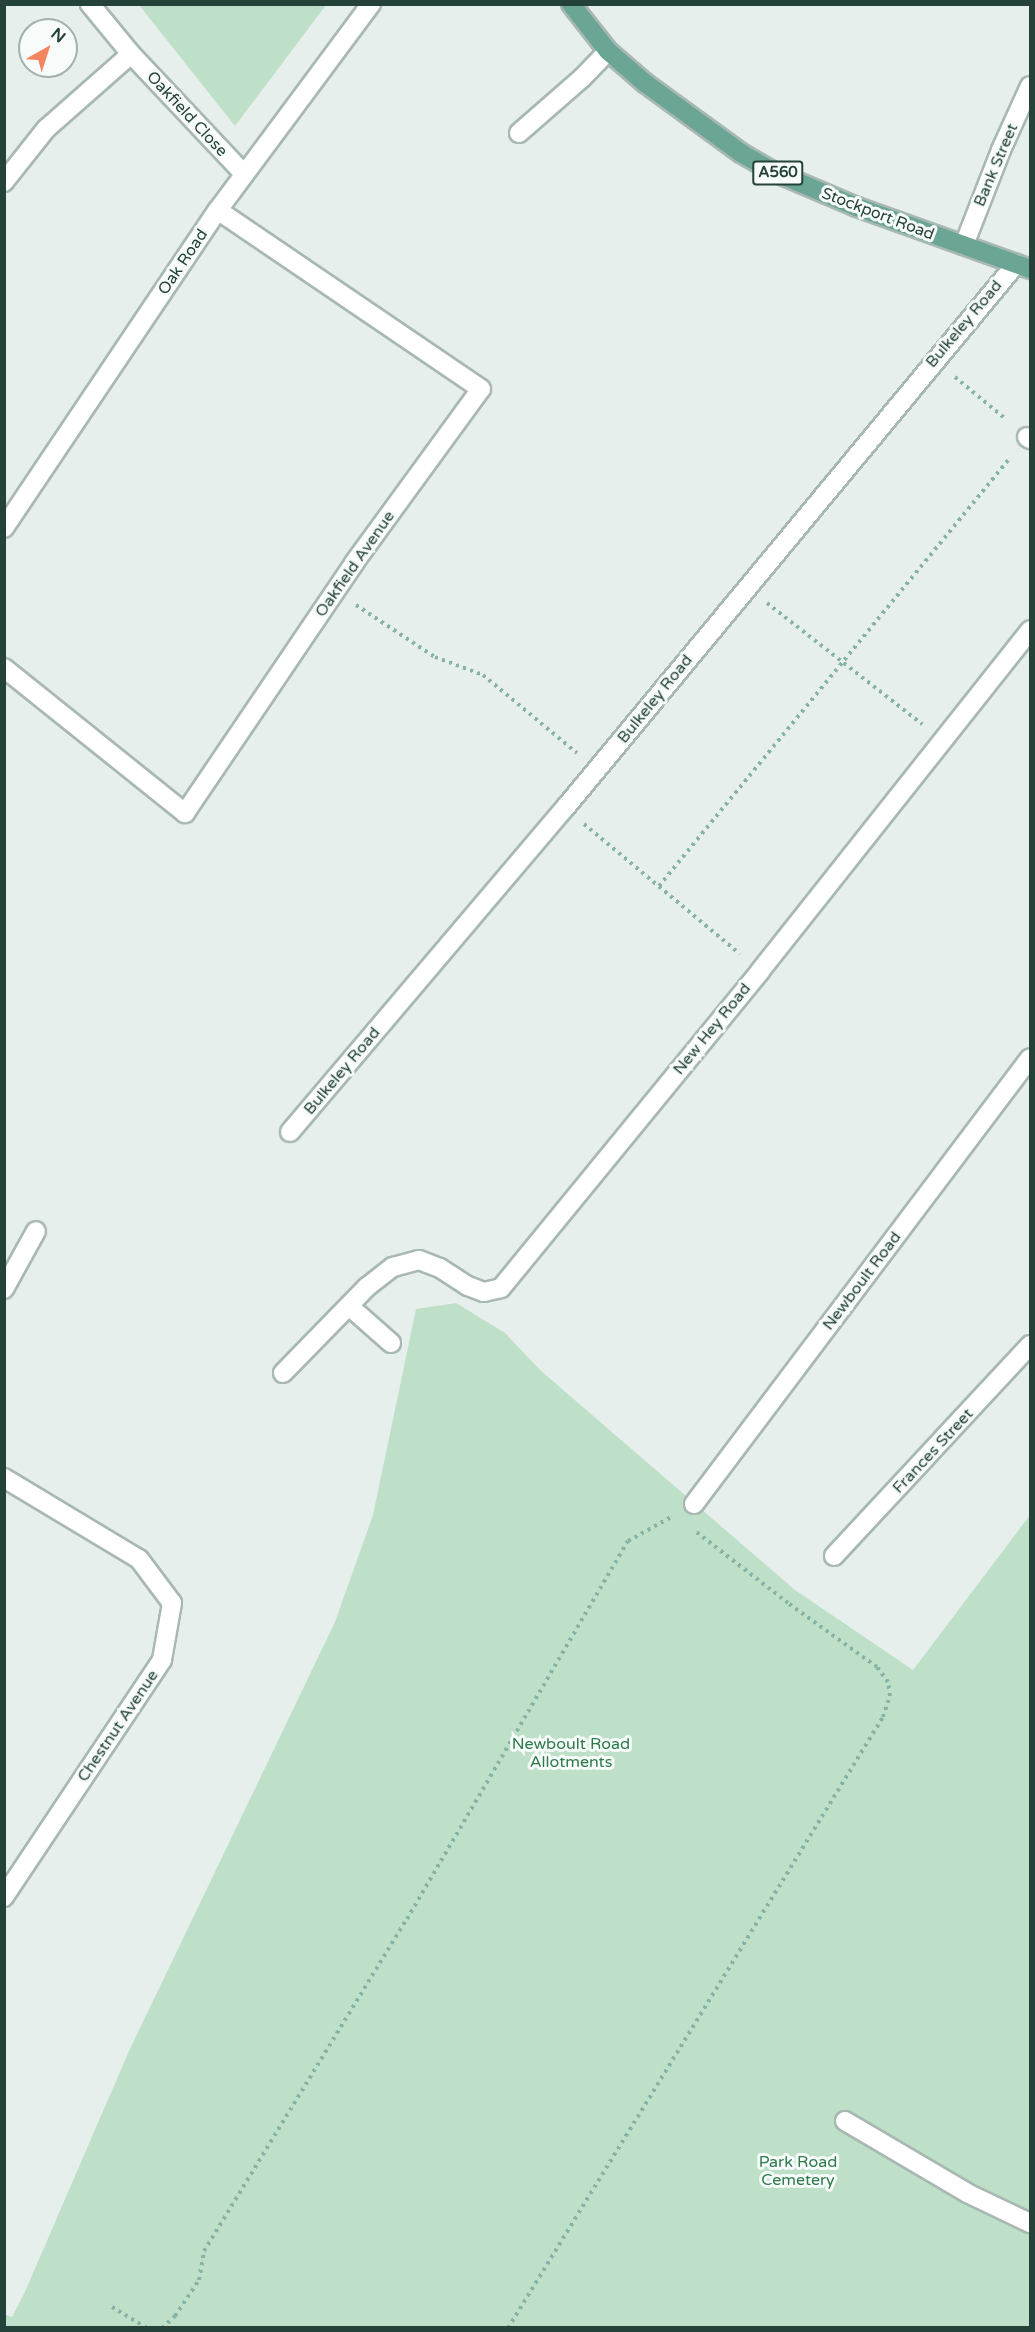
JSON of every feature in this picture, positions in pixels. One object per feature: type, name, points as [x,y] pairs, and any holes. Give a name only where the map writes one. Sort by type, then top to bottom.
[{"type":"main road","name":"Stockport Road","points":[[571,4],[608,51],[645,83],[731,146],[772,171],[857,207],[1023,266]]},
{"type":"street","name":"Oakfield Close","points":[[90,4],[131,54],[244,174]]},
{"type":"street","name":"Oak Road","points":[[4,528],[218,210],[371,4]]},
{"type":"street","points":[[519,133],[582,78],[608,51]]},
{"type":"street","points":[[4,182],[46,129],[131,54]]},
{"type":"street","name":"Bank Street","points":[[964,245],[1000,150],[1030,86]]},
{"type":"street","name":"Oakfield Avenue","points":[[4,668],[185,813],[335,591],[481,389],[218,210]]},
{"type":"street","name":"Bulkeley Road","points":[[290,1131],[597,770],[934,360],[1023,266]]},
{"type":"street","name":"New Hey Road","points":[[283,1373],[349,1306],[393,1267],[419,1260],[440,1268],[468,1286],[484,1292],[501,1287],[760,971],[1030,630]]},
{"type":"street","name":"Newboult Road","points":[[694,1504],[1030,1058]]},
{"type":"street","points":[[4,1289],[36,1231]]},
{"type":"street","points":[[349,1306],[391,1343]]},
{"type":"street","name":"Frances Street","points":[[834,1557],[1030,1345]]},
{"type":"street","name":"Chestnut Avenue","points":[[4,1478],[139,1559],[172,1603],[162,1660],[4,1897]]},
{"type":"street","points":[[845,2121],[967,2193],[1030,2223]]},
{"type":"path","points":[[659,886],[1029,438],[934,360]]},
{"type":"path","points":[[747,588],[942,740]]},
{"type":"path","points":[[335,591],[435,657],[483,675],[597,770]]},
{"type":"path","points":[[565,808],[760,971]]},
{"type":"path","points":[[162,2328],[175,2316],[195,2287],[199,2280],[204,2251],[413,1909],[628,1541],[675,1515],[683,1522]]},
{"type":"path","points":[[508,2328],[883,1717],[890,1696],[888,1682],[878,1667],[788,1604],[692,1529]]},
{"type":"path","points":[[112,2307],[147,2328]]},
{"type":"green space","points":[[139,5],[326,5],[235,126]]},
{"type":"green space","name":"Newboult Road Allotments","points":[[456,1303],[505,1333],[540,1370],[795,1590],[913,1670],[1030,1515],[1030,2327],[5,2328],[4,2314],[12,2317],[24,2294],[129,2051],[335,1622],[373,1515],[416,1309]]},
{"type":"park label","name":"Park Road Cemetery","points":[[798,2171]]}]
